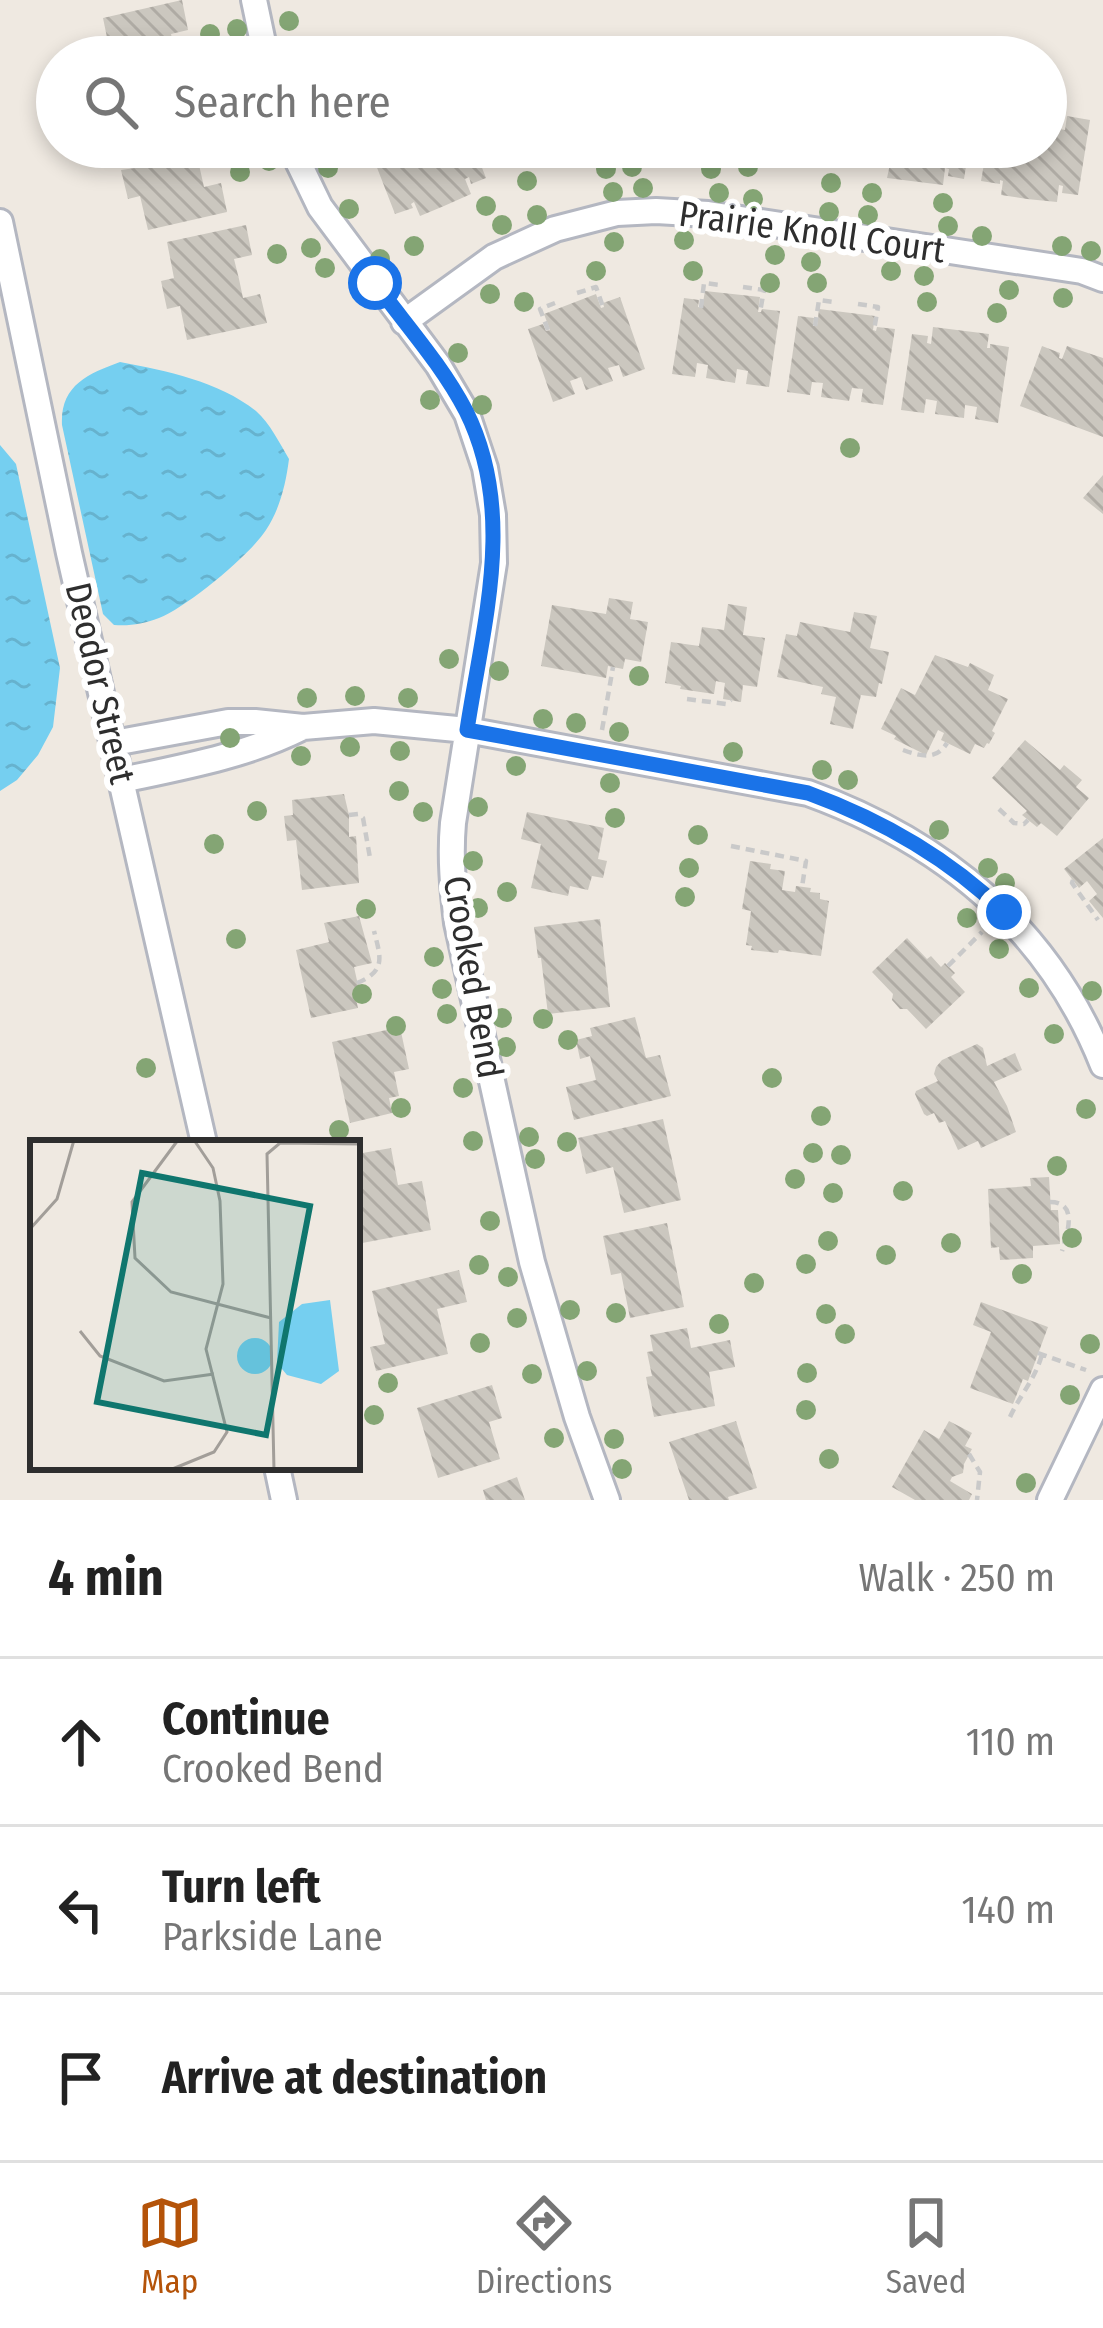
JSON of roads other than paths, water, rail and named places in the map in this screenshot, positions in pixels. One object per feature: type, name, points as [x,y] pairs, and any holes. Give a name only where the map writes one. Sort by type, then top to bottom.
[{"type":"street","points":[[254,0],[262,36]]},
{"type":"street","name":"Crooked Bend","points":[[301,168],[320,207],[438,365],[467,414],[491,491],[494,563],[451,847],[457,923],[532,1262],[607,1500]]},
{"type":"street","name":"Prairie Knoll Court","points":[[404,322],[494,257],[555,229],[617,213],[708,214],[1082,271],[1103,279]]},
{"type":"street","name":"Deodor Street","points":[[0,222],[69,553],[203,1140]]},
{"type":"street","points":[[114,743],[228,722],[303,727],[374,721],[467,730],[773,785],[837,804],[940,857],[1004,912],[1059,981],[1103,1065]]},
{"type":"street","points":[[122,780],[237,754],[303,727]]},
{"type":"street","points":[[1050,1500],[1075,1453],[1096,1381]]},
{"type":"street","points":[[278,1470],[284,1500]]},
{"type":"water","points":[[120,362],[191,379],[241,401],[266,421],[289,459],[275,513],[246,553],[171,612],[148,622],[114,625],[103,614],[62,425],[66,400],[78,383]]},
{"type":"water","points":[[0,445],[16,464],[60,668],[53,727],[38,755],[17,780],[0,791]]}]
